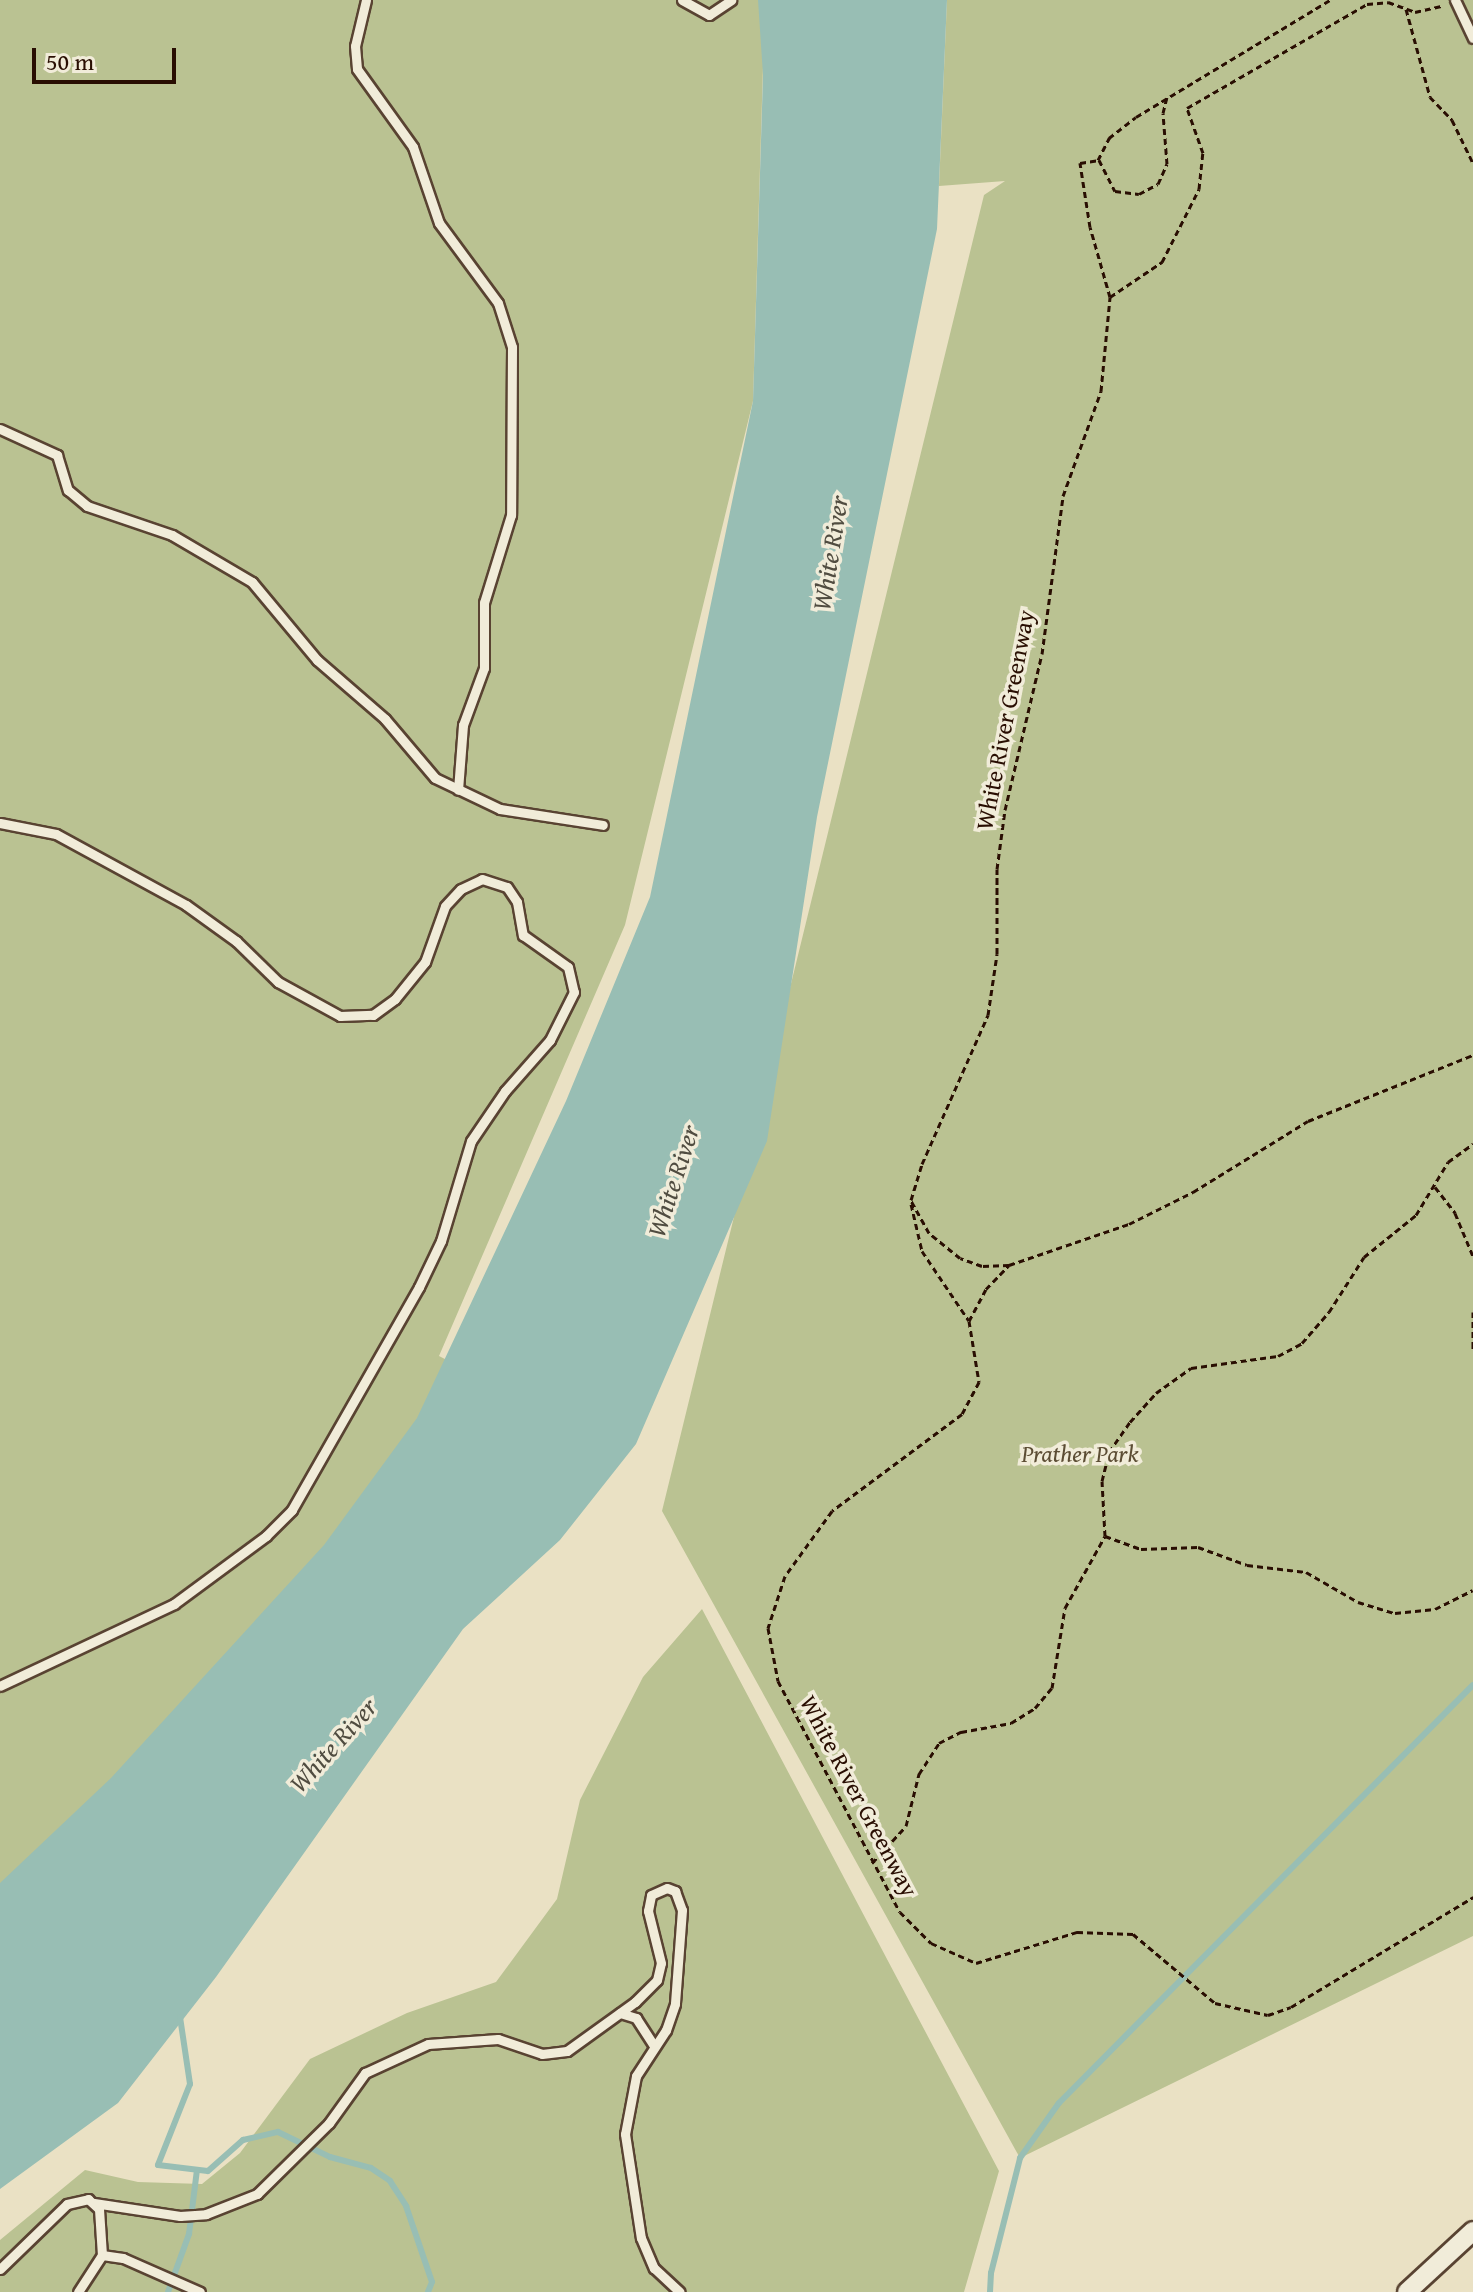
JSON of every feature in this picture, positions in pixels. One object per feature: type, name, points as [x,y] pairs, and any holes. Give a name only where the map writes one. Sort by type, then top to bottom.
[{"type":"street","points":[[1407,2292],[1473,2231]]},
{"type":"lane","points":[[366,0],[355,46],[357,69],[413,147],[439,223],[498,303],[512,347],[511,515],[484,603],[484,668],[463,725],[458,790]]},
{"type":"lane","points":[[682,0],[709,15],[731,0]]},
{"type":"lane","points":[[1455,1],[1473,38]]},
{"type":"lane","points":[[0,429],[57,455],[68,490],[87,506],[172,535],[252,582],[317,660],[385,719],[435,778],[500,809],[603,825]]},
{"type":"lane","points":[[0,823],[56,834],[186,905],[236,941],[278,982],[340,1016],[373,1015],[395,999],[425,962],[445,906],[461,889],[482,879],[507,887],[517,902],[523,935],[568,967],[574,992],[550,1040],[505,1091],[471,1141],[441,1241],[425,1276],[292,1510],[266,1536],[174,1604],[0,1686]]},
{"type":"lane","points":[[0,2269],[67,2204],[84,2199],[180,2216],[206,2214],[257,2194],[297,2158],[329,2123],[365,2073],[395,2056],[440,2041],[498,2039],[555,2054],[620,2013],[662,1971],[649,1902],[658,1889],[675,1891],[682,1910],[675,2004],[632,2088],[625,2134],[641,2238],[654,2268],[680,2292]]},
{"type":"lane","points":[[620,2013],[636,2018],[654,2046]]},
{"type":"lane","points":[[78,2292],[102,2255],[101,2224],[94,2203]]},
{"type":"lane","points":[[102,2255],[123,2258],[154,2275],[200,2292]]},
{"type":"path","name":"White River Greenway","points":[[1330,0],[1167,97],[1109,138],[1098,160],[1080,163],[1082,187],[1110,297],[1101,391],[1063,496],[1042,654],[999,842],[999,937],[988,1015],[970,1065],[925,1155],[911,1200],[913,1226],[922,1251],[969,1321],[980,1373],[969,1405],[900,1464],[832,1511],[793,1562],[769,1619],[778,1681],[872,1863],[900,1912],[931,1943],[961,1959],[992,1961],[1053,1938],[1097,1931],[1133,1934],[1198,1990],[1235,2011],[1268,2015],[1291,2007],[1473,1897]]},
{"type":"path","points":[[1110,297],[1162,262],[1199,189],[1203,153],[1187,108],[1357,9],[1380,1],[1425,11],[1455,1]]},
{"type":"path","points":[[1406,9],[1420,76],[1430,97],[1452,120],[1473,163]]},
{"type":"path","points":[[1098,160],[1115,191],[1139,194],[1158,184],[1167,164],[1163,113],[1167,97]]},
{"type":"path","points":[[911,1200],[929,1233],[960,1258],[982,1266],[1009,1265],[1129,1224],[1193,1192],[1308,1121],[1473,1055]]},
{"type":"path","points":[[872,1863],[906,1826],[919,1774],[939,1743],[961,1732],[1011,1723],[1047,1695],[1059,1671],[1065,1608],[1105,1536],[1102,1481],[1109,1452],[1141,1409],[1166,1385],[1201,1364],[1256,1361],[1302,1343],[1329,1312],[1364,1257],[1409,1222],[1435,1187],[1448,1162],[1473,1144]]},
{"type":"path","points":[[1435,1187],[1455,1213],[1473,1256]]},
{"type":"path","points":[[969,1321],[986,1289],[1009,1265]]},
{"type":"path","points":[[1473,1312],[1473,1351]]},
{"type":"path","points":[[1105,1536],[1141,1549],[1198,1547],[1247,1565],[1306,1572],[1358,1602],[1395,1613],[1435,1609],[1473,1590]]},
{"type":"green space","points":[[0,0],[765,0],[753,401],[625,925],[439,1356],[480,1377],[0,2038]]},
{"type":"green space","name":"Prather Park","points":[[947,0],[1473,0],[1473,1936],[1020,2158],[662,1511],[984,195],[1005,181],[939,186]]},
{"type":"green space","points":[[702,1609],[999,2171],[964,2292],[0,2292],[0,2240],[85,2170],[138,2182],[202,2184],[240,2153],[310,2059],[407,2013],[496,1982],[557,1899],[580,1800],[643,1677]]},
{"type":"water","name":"White River","points":[[758,0],[947,0],[937,229],[817,817],[767,1141],[636,1444],[560,1540],[463,1629],[216,1977],[118,2103],[0,2189],[0,1883],[111,1778],[324,1545],[417,1418],[566,1101],[650,897],[753,401],[763,75]]},
{"type":"waterway","points":[[990,2292],[991,2273],[1020,2158],[1059,2103],[1473,1685]]},
{"type":"waterway","points":[[180,2017],[190,2084],[158,2165],[208,2171],[243,2140],[278,2132],[330,2157],[371,2168],[390,2181],[406,2206],[432,2282],[428,2292]]},
{"type":"waterway","points":[[168,2292],[189,2234],[197,2170]]}]
